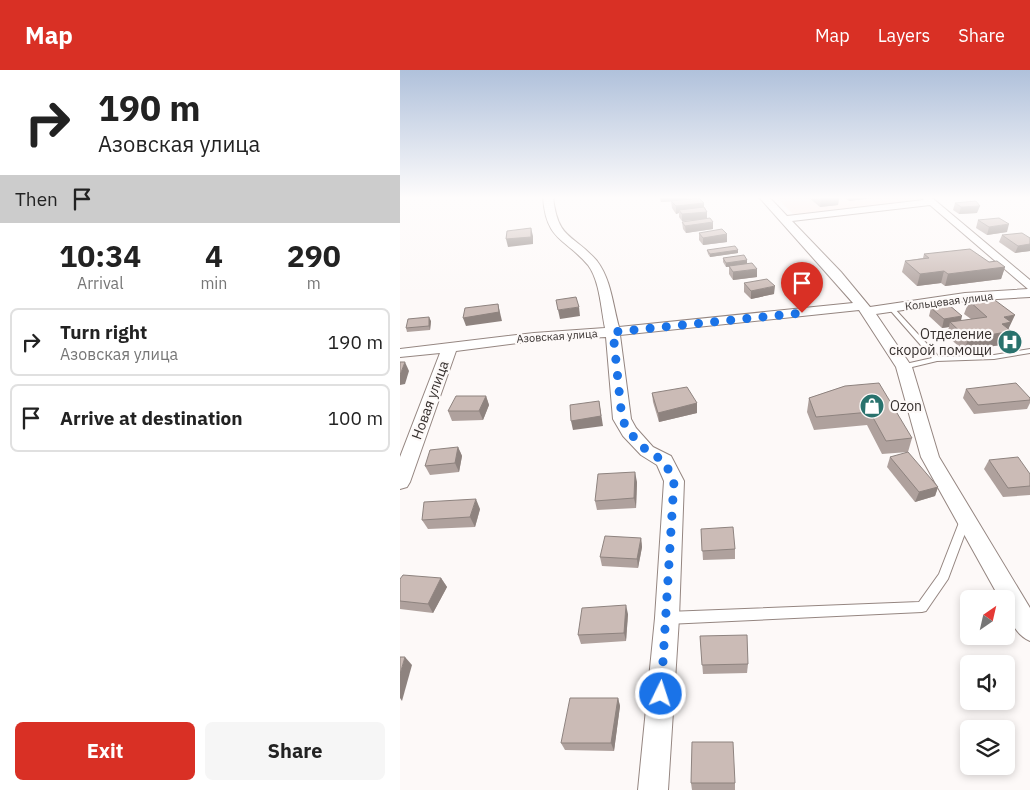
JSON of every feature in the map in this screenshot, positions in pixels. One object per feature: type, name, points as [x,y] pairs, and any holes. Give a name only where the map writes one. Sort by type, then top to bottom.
[{"type":"street","points":[[558,231],[592,263],[600,276],[613,332],[622,419],[629,432],[647,451],[664,461],[674,481],[653,790]]},
{"type":"street","points":[[796,231],[865,309],[904,367],[930,457],[1030,630]]},
{"type":"street","points":[[965,231],[1030,286]]},
{"type":"street","name":"Кольцевая улица","points":[[865,309],[892,309],[965,297],[1030,293]]},
{"type":"street","name":"Азовская улица","points":[[400,353],[534,337],[613,332],[865,309]]},
{"type":"street","name":"Новая улица","points":[[400,482],[450,346]]},
{"type":"lane","points":[[892,309],[936,359]]},
{"type":"lane","points":[[904,367],[936,359],[994,357],[1030,351]]},
{"type":"lane","points":[[666,618],[922,607],[944,576],[965,520]]},
{"type":"building","points":[[507,231],[531,231],[531,237],[506,239]]},
{"type":"building","points":[[724,231],[727,234],[703,238],[699,233]]},
{"type":"building","points":[[1022,233],[1030,238],[1030,244],[1018,246],[1002,235]]},
{"type":"building","points":[[735,246],[738,250],[710,254],[707,250]]},
{"type":"building","points":[[970,249],[989,262],[997,261],[1005,267],[948,274],[944,271],[920,274],[905,261],[929,258],[924,254]]},
{"type":"building","points":[[744,255],[747,260],[726,263],[723,258]]},
{"type":"building","points":[[752,263],[757,269],[733,272],[729,266]]},
{"type":"building","points":[[767,279],[775,286],[751,291],[744,283]]},
{"type":"building","points":[[576,297],[579,307],[558,310],[556,300]]},
{"type":"building","points":[[992,298],[1015,315],[1004,317],[1011,322],[1002,324],[1011,331],[968,339],[950,322],[987,317],[969,301]]},
{"type":"building","points":[[498,304],[499,312],[463,318],[465,308]]},
{"type":"building","points":[[949,305],[962,316],[944,319],[931,308]]},
{"type":"building","points":[[429,317],[429,326],[406,328],[408,319]]},
{"type":"building","points":[[400,362],[405,362],[400,375]]},
{"type":"building","points":[[879,383],[912,438],[886,441],[870,412],[816,417],[809,398],[845,386]]},
{"type":"building","points":[[1016,383],[1030,400],[978,405],[966,389]]},
{"type":"building","points":[[687,387],[697,403],[658,413],[652,393]]},
{"type":"building","points":[[456,396],[486,396],[479,411],[448,411]]},
{"type":"building","points":[[599,401],[601,416],[571,421],[570,405]]},
{"type":"building","points":[[458,447],[455,463],[425,466],[430,450]]},
{"type":"building","points":[[908,452],[938,487],[919,492],[890,457]]},
{"type":"building","points":[[1018,457],[1030,474],[1030,486],[1008,488],[989,460]]},
{"type":"building","points":[[635,472],[634,498],[595,501],[598,474]]},
{"type":"building","points":[[476,499],[470,517],[422,520],[424,502]]},
{"type":"building","points":[[733,527],[735,549],[702,551],[701,529]]},
{"type":"building","points":[[605,536],[641,538],[637,559],[600,557]]},
{"type":"building","points":[[403,575],[441,578],[428,604],[400,601],[400,579]]},
{"type":"building","points":[[626,605],[624,633],[578,635],[582,608]]},
{"type":"building","points":[[747,635],[748,664],[702,665],[700,636]]},
{"type":"building","points":[[400,657],[405,657],[400,674]]},
{"type":"building","points":[[570,698],[618,698],[611,743],[561,743]]},
{"type":"building","points":[[692,742],[733,742],[735,783],[691,783]]},
{"type":"place","name":"Отделение скорой помощи","points":[[1010,342]]},
{"type":"place","name":"Ozon","points":[[872,406]]},
{"type":"route","points":[[661,694],[674,481],[664,461],[647,451],[629,432],[622,419],[613,332],[802,313]]}]
